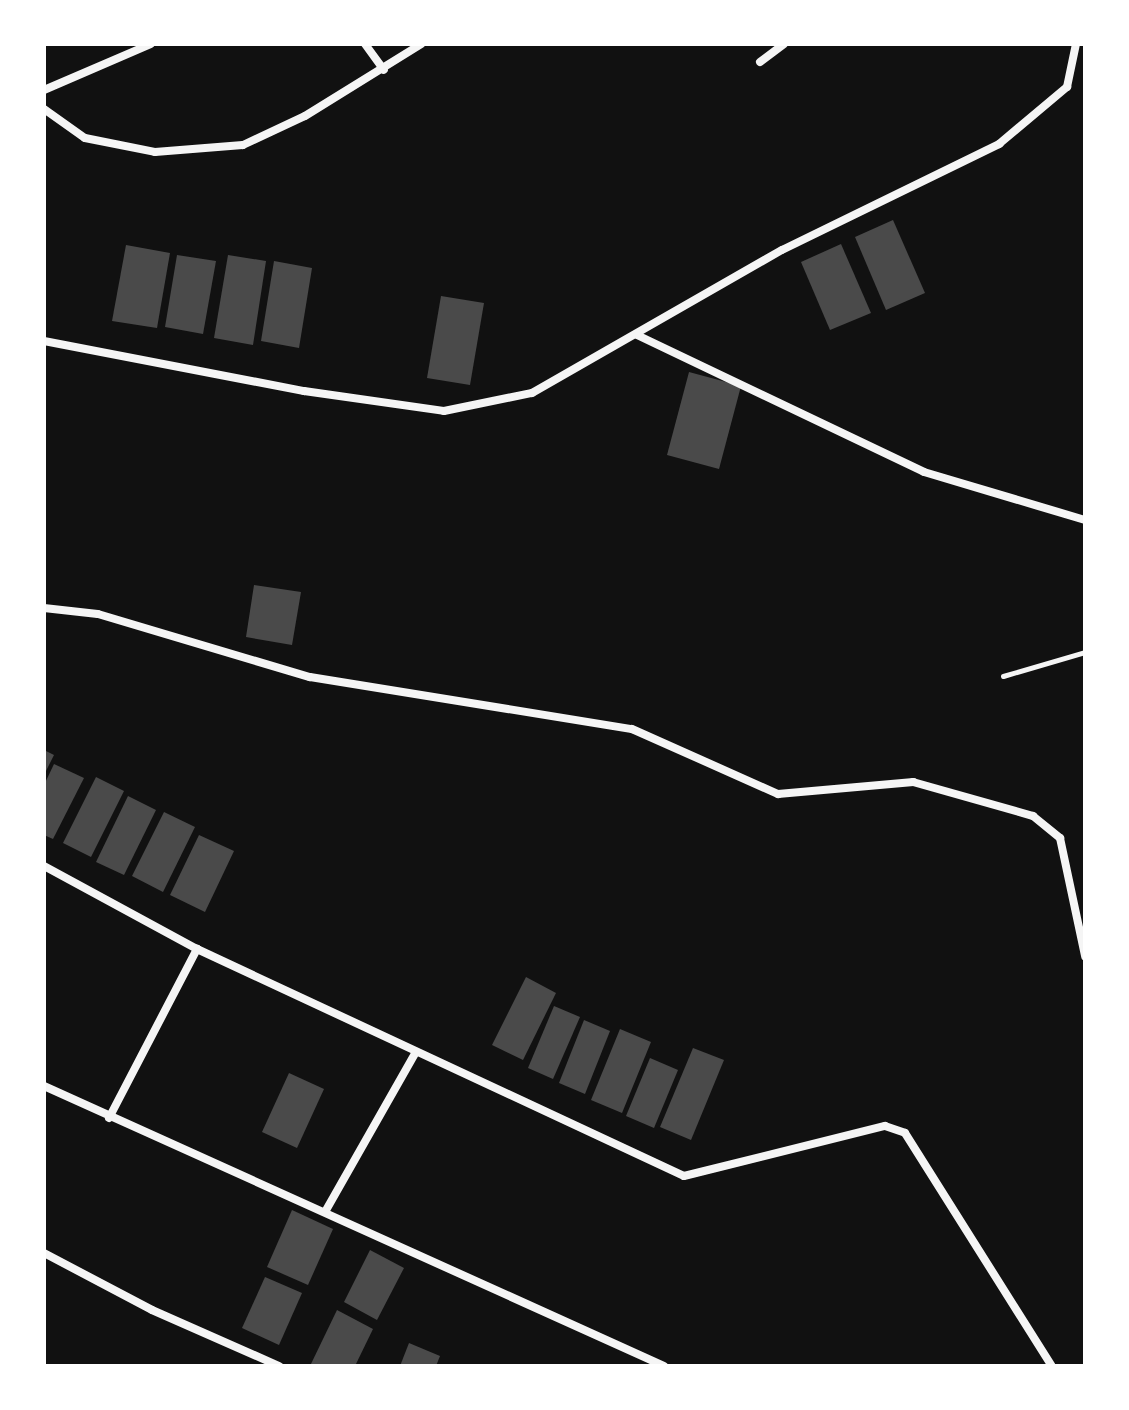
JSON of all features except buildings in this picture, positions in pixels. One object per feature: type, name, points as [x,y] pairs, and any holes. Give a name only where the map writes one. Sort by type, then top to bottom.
[{"type":"street","points":[[44,90],[151,44]]},
{"type":"street","points":[[365,44],[384,70]]},
{"type":"street","points":[[44,109],[85,138],[155,152],[243,145],[384,70],[421,44]]},
{"type":"street","points":[[760,62],[784,44]]},
{"type":"street","points":[[44,341],[304,391],[444,411],[532,393],[782,250],[999,144],[1067,87],[1076,44]]},
{"type":"street","points":[[637,335],[924,472],[1085,520]]},
{"type":"street","points":[[44,608],[98,614],[310,677],[632,729],[778,794],[913,782],[1033,816],[1060,838],[1085,956]]},
{"type":"street","points":[[44,866],[197,949],[684,1176],[885,1126],[905,1133],[1052,1366]]},
{"type":"street","points":[[109,1118],[197,949]]},
{"type":"street","points":[[325,1212],[416,1052]]},
{"type":"street","points":[[44,1086],[109,1118],[664,1366]]},
{"type":"street","points":[[44,1253],[152,1310],[279,1366]]},
{"type":"path","points":[[1003,676],[1085,652]]}]
